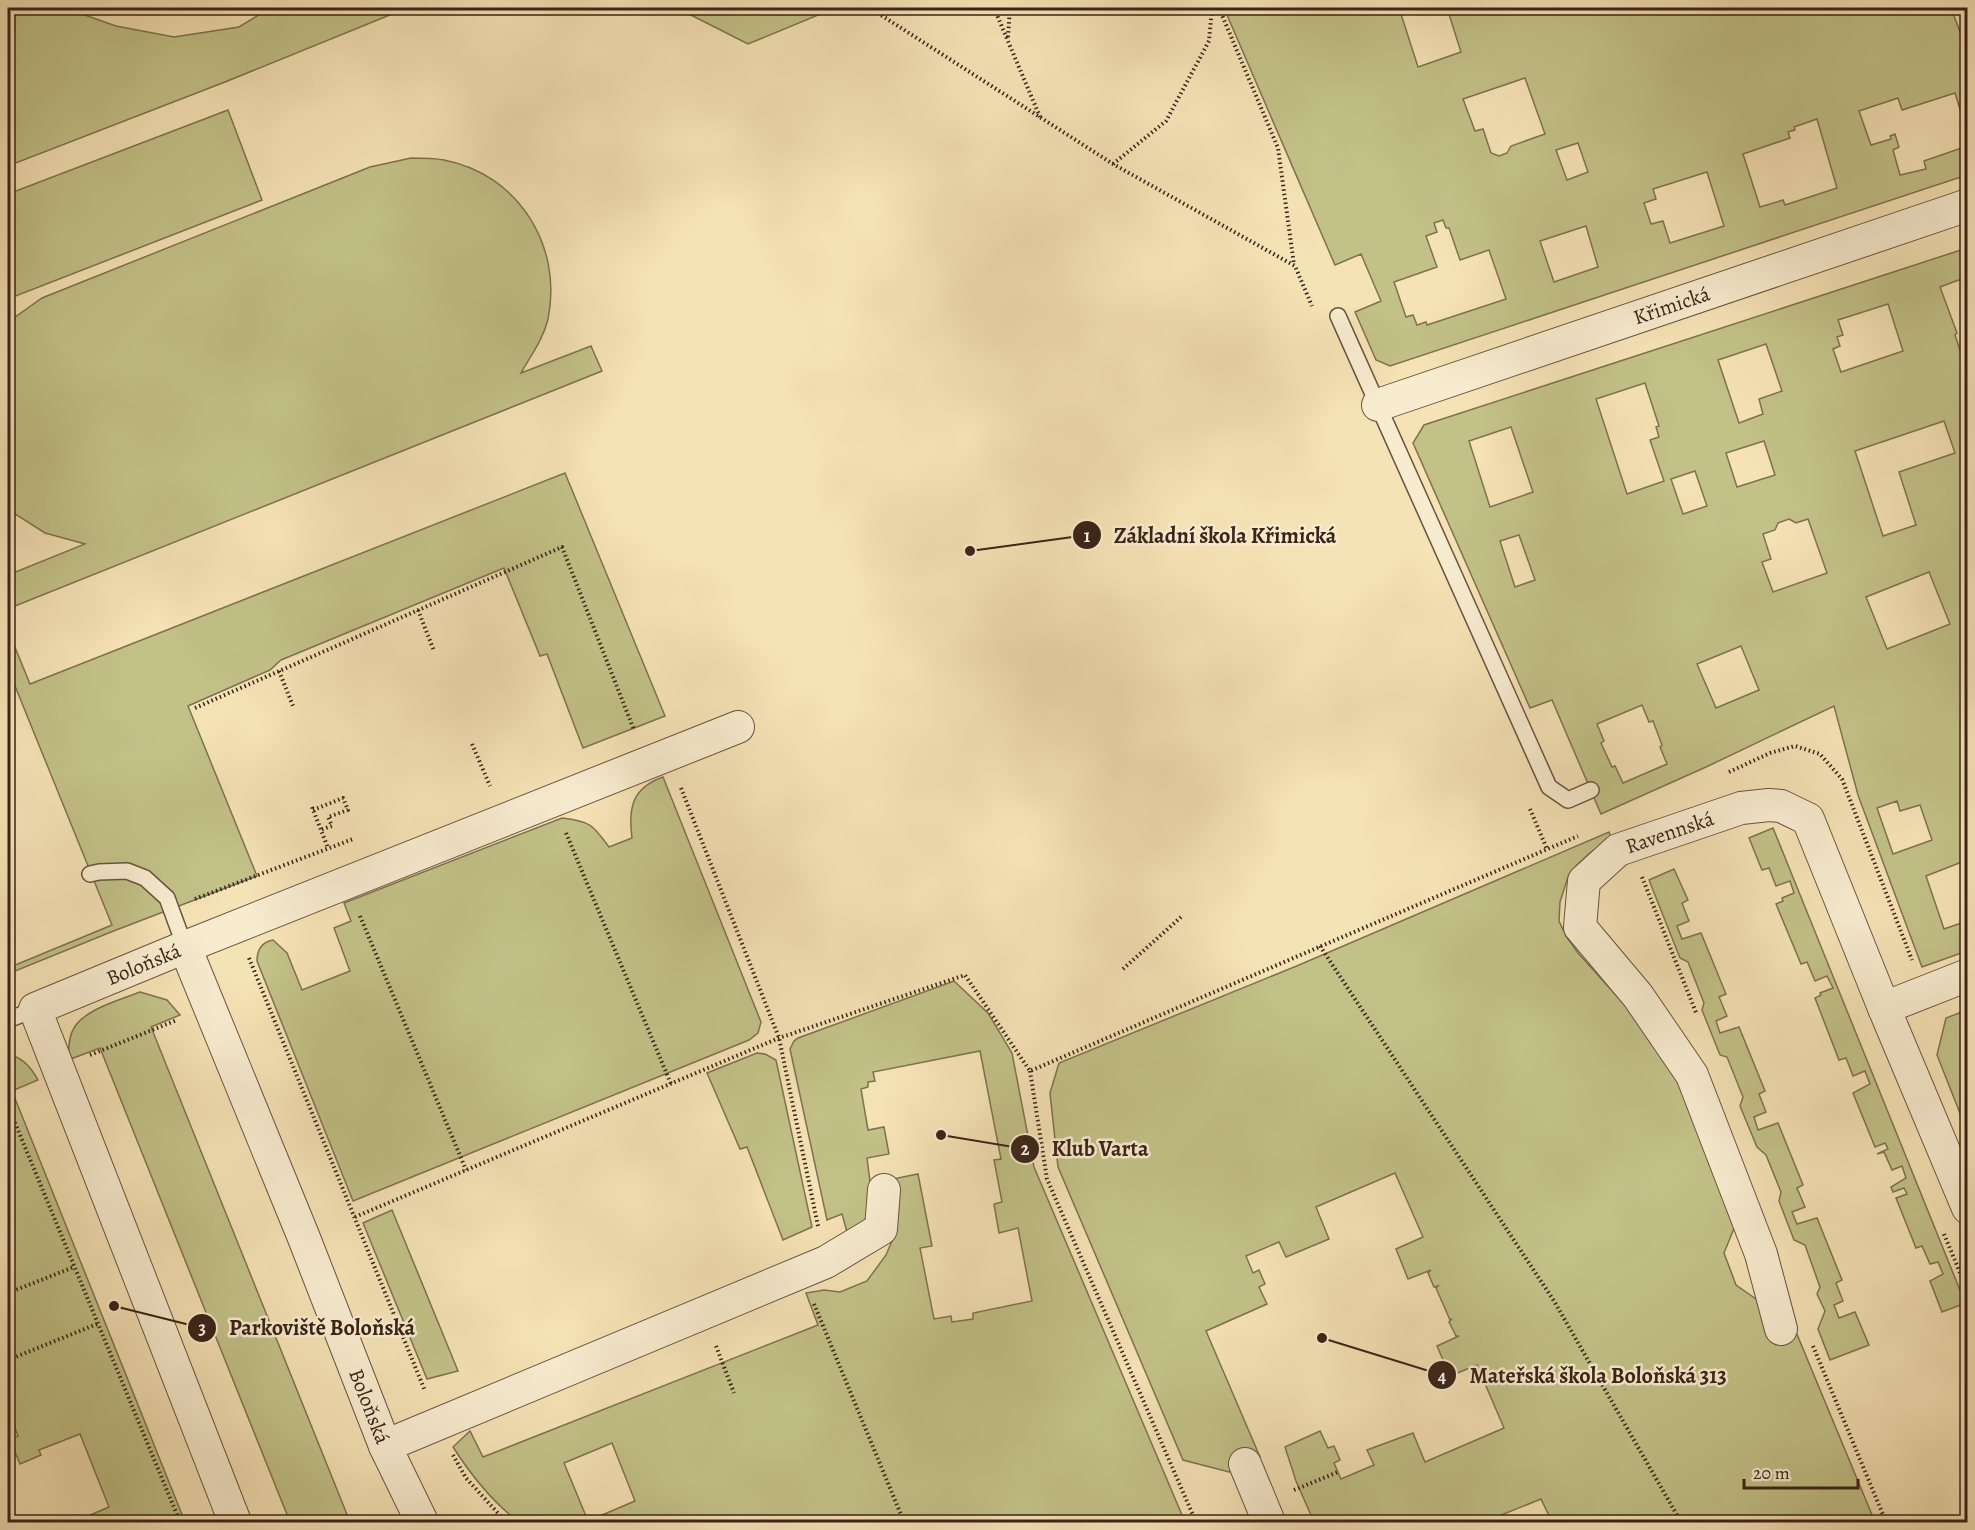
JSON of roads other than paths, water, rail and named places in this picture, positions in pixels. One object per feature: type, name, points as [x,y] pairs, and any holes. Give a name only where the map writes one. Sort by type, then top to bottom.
[{"type":"street","name":"Křimická","points":[[1378,405],[1968,205]]},
{"type":"street","points":[[184,947],[738,727]]},
{"type":"street","name":"Ravennská","points":[[1781,1329],[1761,1254],[1692,1075],[1638,996],[1580,927],[1584,880],[1618,850],[1742,808],[1781,806],[1808,819],[1968,1208]]},
{"type":"street","name":"Boloňská","points":[[235,1522],[58,1067],[21,1014],[184,947],[304,1238],[385,1446],[422,1522]]},
{"type":"street","points":[[1884,1008],[1968,975]]},
{"type":"street","points":[[385,1446],[813,1267],[880,1229],[884,1190]]},
{"type":"street","points":[[1245,1464],[1269,1522]]},
{"type":"lane","points":[[1338,316],[1549,787],[1568,800],[1591,790]]},
{"type":"lane","points":[[90,874],[127,871],[145,878],[167,898],[184,947]]},
{"type":"place","name":"Základní škola Křimická","points":[[970,551]]},
{"type":"place","name":"Klub Varta","points":[[941,1135]]},
{"type":"place","name":"Parkoviště Boloňská","points":[[114,1306]]},
{"type":"place","name":"Mateřská škola Boloňská 313","points":[[1322,1338]]}]
